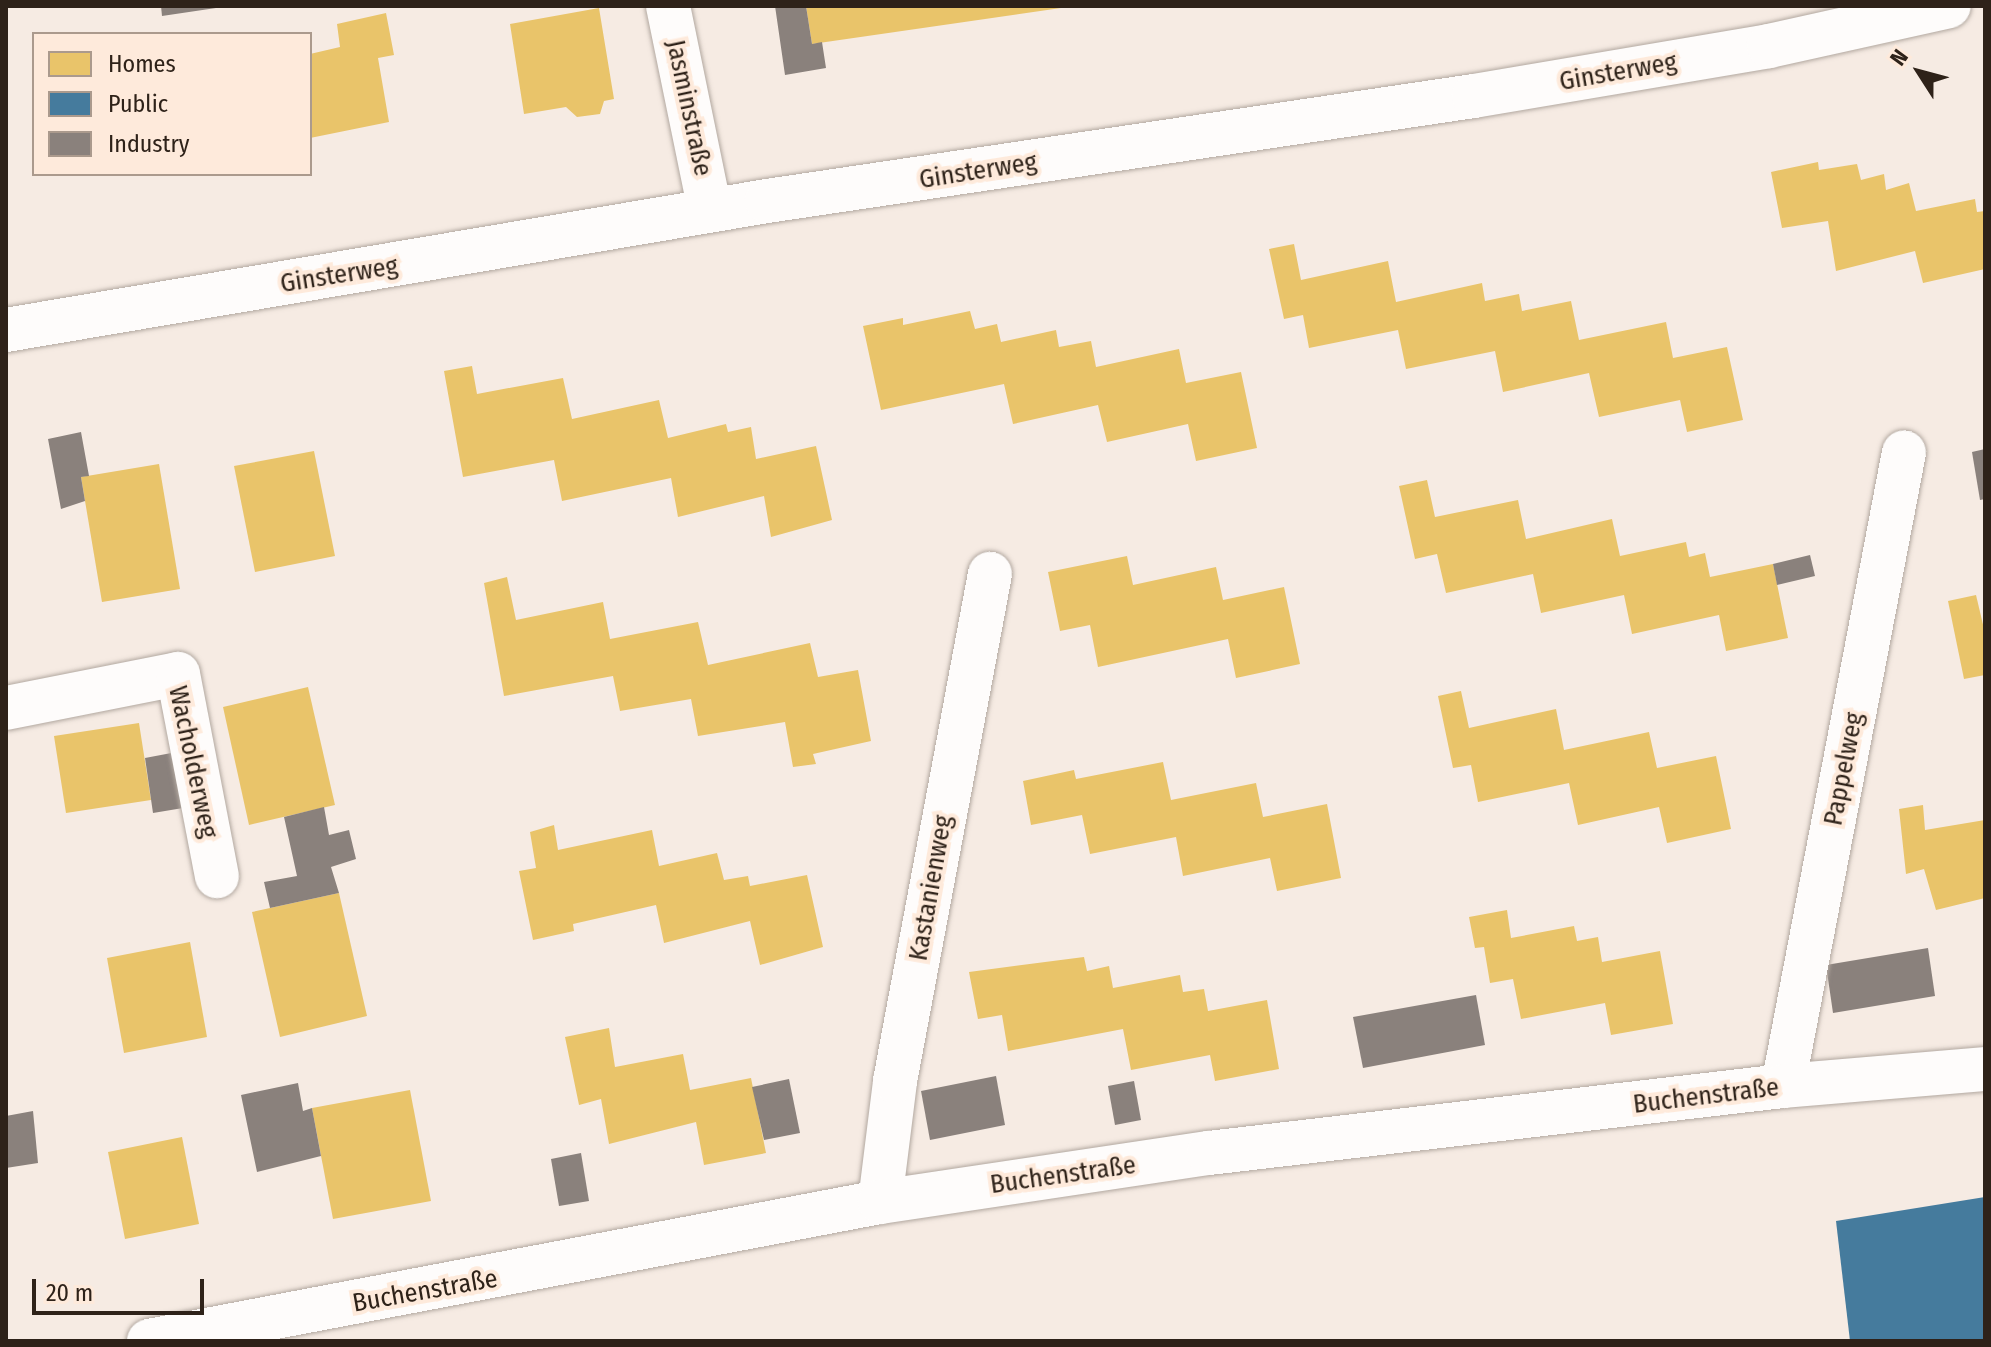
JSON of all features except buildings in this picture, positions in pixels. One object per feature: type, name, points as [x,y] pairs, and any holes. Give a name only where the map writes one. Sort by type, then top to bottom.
[{"type":"street","name":"Jasminstraße","points":[[668,6],[710,210]]},
{"type":"street","name":"Ginsterweg","points":[[6,330],[710,210],[1474,96],[1769,46],[1949,6]]},
{"type":"street","name":"Pappelweg","points":[[1783,1086],[1904,452]]},
{"type":"street","name":"Kastanienweg","points":[[880,1202],[895,1081],[990,574]]},
{"type":"street","name":"Wacholderweg","points":[[6,708],[178,674],[217,876]]},
{"type":"street","name":"Buchenstraße","points":[[149,1341],[880,1202],[1209,1153],[1783,1086],[1985,1069]]}]
